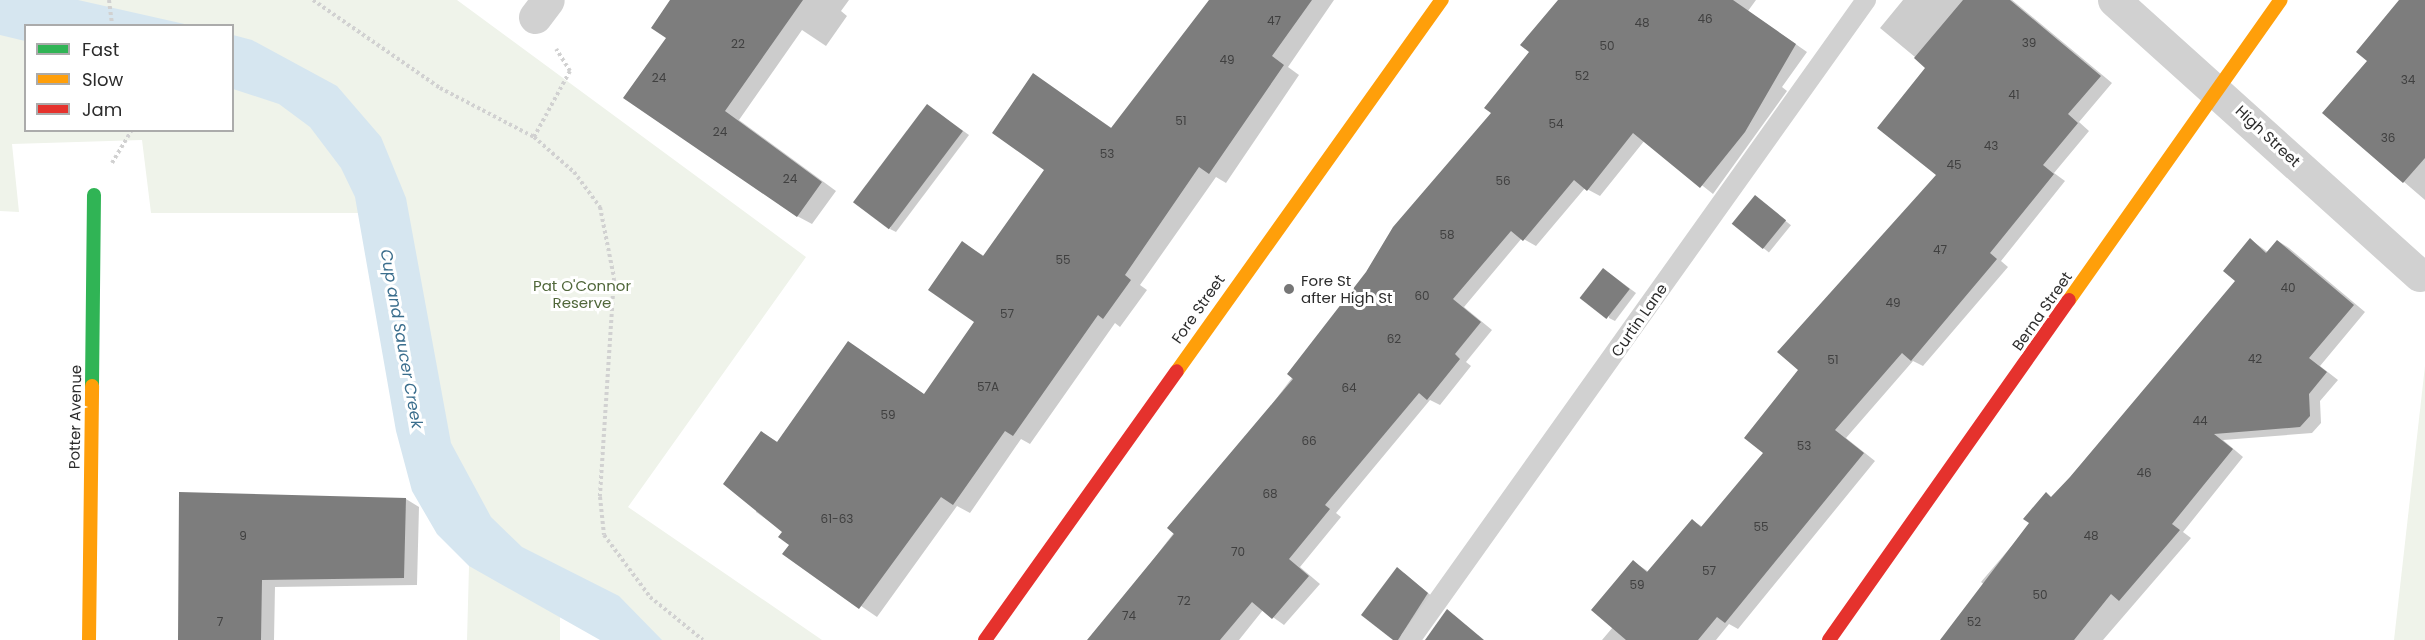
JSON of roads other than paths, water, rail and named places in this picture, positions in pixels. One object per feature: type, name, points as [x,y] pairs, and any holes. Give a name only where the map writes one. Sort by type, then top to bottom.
[{"type":"street","name":"Fore Street","points":[[985,640],[1442,0]]},
{"type":"street","name":"High Street","points":[[2114,0],[2219,90],[2419,275]]},
{"type":"street","name":"Berna Street","points":[[1829,640],[2281,0]]},
{"type":"street","name":"Potter Avenue","points":[[89,640],[94,195]]},
{"type":"lane","name":"Curtin Lane","points":[[1410,640],[1866,0]]},
{"type":"water","points":[[0,0],[78,0],[185,24],[24,24],[24,41],[0,35]]},
{"type":"water","name":"Cup and Saucer Creek","points":[[234,35],[252,40],[337,86],[381,137],[406,198],[451,443],[491,517],[522,547],[619,596],[662,640],[600,640],[469,566],[437,534],[412,491],[396,431],[355,197],[341,168],[310,127],[279,104],[234,89]]},
{"type":"place","name":"Fore St after High St","points":[[1289,289]]},
{"type":"park label","name":"Pat O'Connor Reserve","points":[[582,294]]}]
